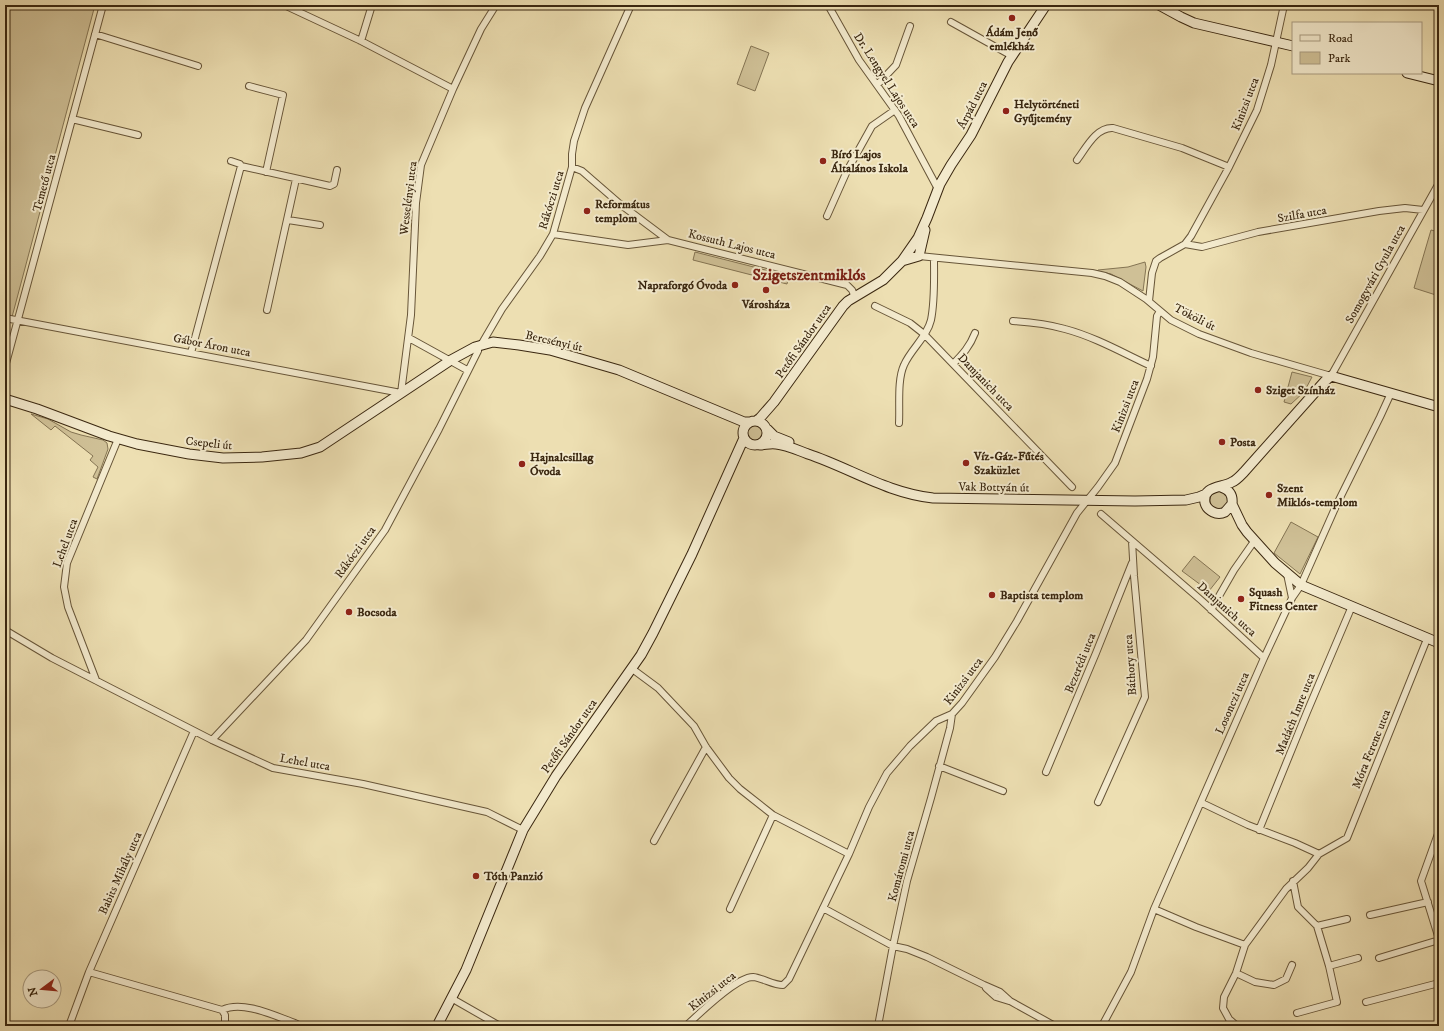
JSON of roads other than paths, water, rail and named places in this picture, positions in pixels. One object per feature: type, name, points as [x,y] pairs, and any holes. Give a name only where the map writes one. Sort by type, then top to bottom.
[{"type":"street","name":"Temető utca","points":[[5,367],[103,5]]},
{"type":"street","points":[[284,5],[361,41],[453,89]]},
{"type":"street","points":[[361,41],[372,5]]},
{"type":"street","name":"Wesselényi utca","points":[[401,393],[412,301],[415,210],[421,165],[453,89],[481,29],[496,5]]},
{"type":"street","name":"Rákóczi utca","points":[[212,740],[306,640],[384,530],[439,429],[479,348],[502,309],[540,256],[553,234],[572,167],[574,141],[585,108],[631,5]]},
{"type":"street","name":"Dr. Lengyel Lajos utca","points":[[828,5],[859,60],[895,110],[938,189]]},
{"type":"street","name":"Árpád utca","points":[[855,297],[883,280],[902,261],[918,238],[938,189],[951,165],[971,135],[993,90],[1012,56],[1046,5]]},
{"type":"street","points":[[1159,5],[1194,23],[1292,46]]},
{"type":"street","name":"Kinizsi utca","points":[[1149,301],[1152,273],[1156,261],[1185,244],[1211,203],[1257,110],[1271,65],[1284,5]]},
{"type":"street","points":[[951,22],[1012,56]]},
{"type":"street","points":[[877,85],[896,65],[910,26]]},
{"type":"street","points":[[95,34],[198,66]]},
{"type":"street","points":[[1411,74],[1439,81]]},
{"type":"street","points":[[249,86],[283,95],[266,172]]},
{"type":"street","points":[[827,216],[847,171],[872,126],[895,110]]},
{"type":"street","points":[[72,119],[138,135]]},
{"type":"street","points":[[1077,160],[1098,132],[1104,129],[1113,128],[1182,148],[1229,167]]},
{"type":"street","points":[[231,161],[240,164],[241,166],[332,186],[334,184],[337,170]]},
{"type":"street","points":[[191,353],[241,166]]},
{"type":"street","name":"Kossuth Lajos utca","points":[[572,167],[582,171],[620,204],[668,240]]},
{"type":"street","points":[[267,310],[296,179]]},
{"type":"street","name":"Somogyvári Gyula utca","points":[[1331,376],[1439,183]]},
{"type":"street","name":"Szilfa utca","points":[[1185,244],[1202,247],[1258,232],[1379,211],[1405,208],[1423,210]]},
{"type":"street","name":"Árpád utca","points":[[919,256],[924,241],[927,218]]},
{"type":"street","points":[[288,220],[320,225]]},
{"type":"street","name":"Kossuth Lajos utca","points":[[553,234],[628,245],[668,240],[742,257],[847,285],[852,290],[855,297]]},
{"type":"street","points":[[902,261],[919,256]]},
{"type":"street","name":"Tököli út","points":[[919,256],[1092,273],[1106,276],[1120,282],[1149,301],[1171,320],[1199,334],[1251,353],[1439,407]]},
{"type":"street","points":[[899,423],[902,373],[904,365],[928,329],[931,320],[934,285],[934,258]]},
{"type":"street","name":"Petőfi Sándor utca","points":[[753,422],[760,418],[774,402],[826,331],[839,310],[848,301],[855,297]]},
{"type":"street","name":"Damjanich utca","points":[[875,306],[910,323],[924,334],[1072,487]]},
{"type":"street","name":"Kinizsi utca","points":[[686,1026],[709,1005],[741,980],[752,977],[761,978],[778,985],[783,985],[789,979],[849,854],[869,807],[887,773],[910,746],[936,721],[952,714],[962,703],[991,663],[1017,621],[1077,513],[1115,463],[1151,366],[1157,316],[1160,311]]},
{"type":"street","name":"Gábor Áron utca","points":[[5,318],[401,393]]},
{"type":"street","points":[[1013,321],[1040,323],[1091,337],[1151,366]]},
{"type":"street","points":[[953,364],[971,344],[975,333]]},
{"type":"street","points":[[408,338],[467,370]]},
{"type":"street","name":"Bercsényi út","points":[[401,393],[468,350],[479,348],[493,342],[510,343],[573,356],[630,374],[744,422],[753,422]]},
{"type":"street","points":[[1232,504],[1225,512],[1216,514],[1206,505],[1205,497],[1206,494],[1213,488],[1231,483],[1244,472],[1324,380],[1331,376]]},
{"type":"street","name":"Csepeli út","points":[[5,399],[37,409],[118,439],[168,450],[223,458],[262,457],[302,453],[312,450],[327,443],[401,393]]},
{"type":"street","name":"Losonczi utca","points":[[1102,1026],[1130,972],[1154,909],[1202,803],[1240,711],[1264,658],[1292,598],[1303,580],[1336,506],[1391,393]]},
{"type":"street","name":"Petőfi Sándor utca","points":[[766,428],[766,418],[774,402]]},
{"type":"street","name":"Bercsényi út","points":[[706,407],[735,425],[744,436]]},
{"type":"street","points":[[753,422],[766,428],[768,433],[766,440],[757,445],[746,442],[744,436],[745,427],[753,422]]},
{"type":"street","name":"Vak Bottyán út","points":[[766,428],[774,436],[890,489],[923,497],[938,499],[1174,501],[1186,500],[1206,494]]},
{"type":"street","name":"Petőfi Sándor utca","points":[[436,1026],[466,970],[523,830],[556,776],[632,668],[650,638],[667,606],[744,436]]},
{"type":"street","name":"Lehel utca","points":[[96,680],[68,607],[64,586],[64,576],[67,563],[118,439]]},
{"type":"street","name":"Vak Bottyán út","points":[[757,445],[780,444],[821,458]]},
{"type":"street","name":"Petőfi Sándor utca","points":[[732,465],[746,452],[757,445]]},
{"type":"street","points":[[1231,494],[1244,472]]},
{"type":"street","points":[[1221,487],[1226,488],[1231,494],[1232,504],[1242,525]]},
{"type":"street","name":"Vak Bottyán út","points":[[1174,501],[1206,505]]},
{"type":"street","points":[[1225,512],[1242,525],[1275,563],[1287,574],[1303,580],[1352,606],[1439,644]]},
{"type":"street","name":"Damjanich utca","points":[[1101,514],[1264,658]]},
{"type":"street","points":[[1211,610],[1234,570],[1255,540]]},
{"type":"street","name":"Báthory utca","points":[[1098,802],[1145,697],[1132,561],[1132,541]]},
{"type":"street","name":"Bezerédi utca","points":[[1046,772],[1096,653],[1132,561]]},
{"type":"street","points":[[1287,574],[1292,598]]},
{"type":"street","name":"Madách Imre utca","points":[[1259,830],[1352,606]]},
{"type":"street","name":"Lehel utca","points":[[5,630],[52,658],[212,740],[273,768],[363,784],[487,812],[523,830]]},
{"type":"street","name":"Móra Ferenc utca","points":[[1319,854],[1347,838],[1427,639]]},
{"type":"street","points":[[632,668],[658,688],[694,726],[706,748],[729,778],[740,789],[773,815],[849,854]]},
{"type":"street","name":"Komáromi utca","points":[[878,1026],[907,881],[950,728],[952,714]]},
{"type":"street","name":"Babits Mihály utca","points":[[69,1026],[88,972],[194,731]]},
{"type":"street","points":[[654,841],[706,748]]},
{"type":"street","points":[[939,766],[1003,791]]},
{"type":"street","points":[[1202,803],[1259,830],[1295,843],[1319,854],[1286,889],[1245,945],[1236,973],[1224,997],[1223,1008],[1229,1019],[1238,1026]]},
{"type":"street","points":[[730,909],[773,815]]},
{"type":"street","points":[[1379,958],[1439,939],[1421,881],[1439,831]]},
{"type":"street","points":[[1294,882],[1298,907],[1317,926],[1329,966],[1336,1002],[1297,1013]]},
{"type":"street","points":[[1370,915],[1428,902]]},
{"type":"street","points":[[823,908],[893,946],[907,949],[928,957],[1000,992],[1010,1001],[1055,1026]]},
{"type":"street","points":[[1154,909],[1196,927],[1245,945]]},
{"type":"street","points":[[1317,926],[1347,919]]},
{"type":"street","points":[[1329,966],[1358,958]]},
{"type":"street","points":[[1236,973],[1255,982],[1274,985],[1286,979],[1292,965]]},
{"type":"street","points":[[88,972],[222,1010],[225,1015],[225,1026]]},
{"type":"street","points":[[1366,1002],[1439,983]]},
{"type":"street","points":[[451,998],[500,1026]]},
{"type":"street","points":[[222,1010],[227,1007],[247,1007],[301,1026]]},
{"type":"place","name":"Ádám Jenő emlékház","points":[[1012,18]]},
{"type":"place","name":"Helytörténeti Gyűjtemény","points":[[1006,111]]},
{"type":"place","name":"Bíró Lajos Általános Iskola","points":[[823,161]]},
{"type":"place","name":"Református templom","points":[[587,211]]},
{"type":"place","name":"Napraforgó Óvoda","points":[[735,285]]},
{"type":"place","name":"Városháza","points":[[766,290]]},
{"type":"place","name":"Sziget Színház","points":[[1258,390]]},
{"type":"place","name":"Posta","points":[[1222,442]]},
{"type":"place","name":"Víz-Gáz-Fűtés Szaküzlet","points":[[966,463]]},
{"type":"place","name":"Hajnalcsillag Óvoda","points":[[522,464]]},
{"type":"place","name":"Szent Miklós-templom","points":[[1269,495]]},
{"type":"place","name":"Baptista templom","points":[[992,595]]},
{"type":"place","name":"Squash Fitness Center","points":[[1241,599]]},
{"type":"place","name":"Bocsoda","points":[[349,612]]},
{"type":"place","name":"Tóth Panzió","points":[[476,876]]},
{"type":"district","name":"Szigetszentmiklós","points":[[809,274]]}]
